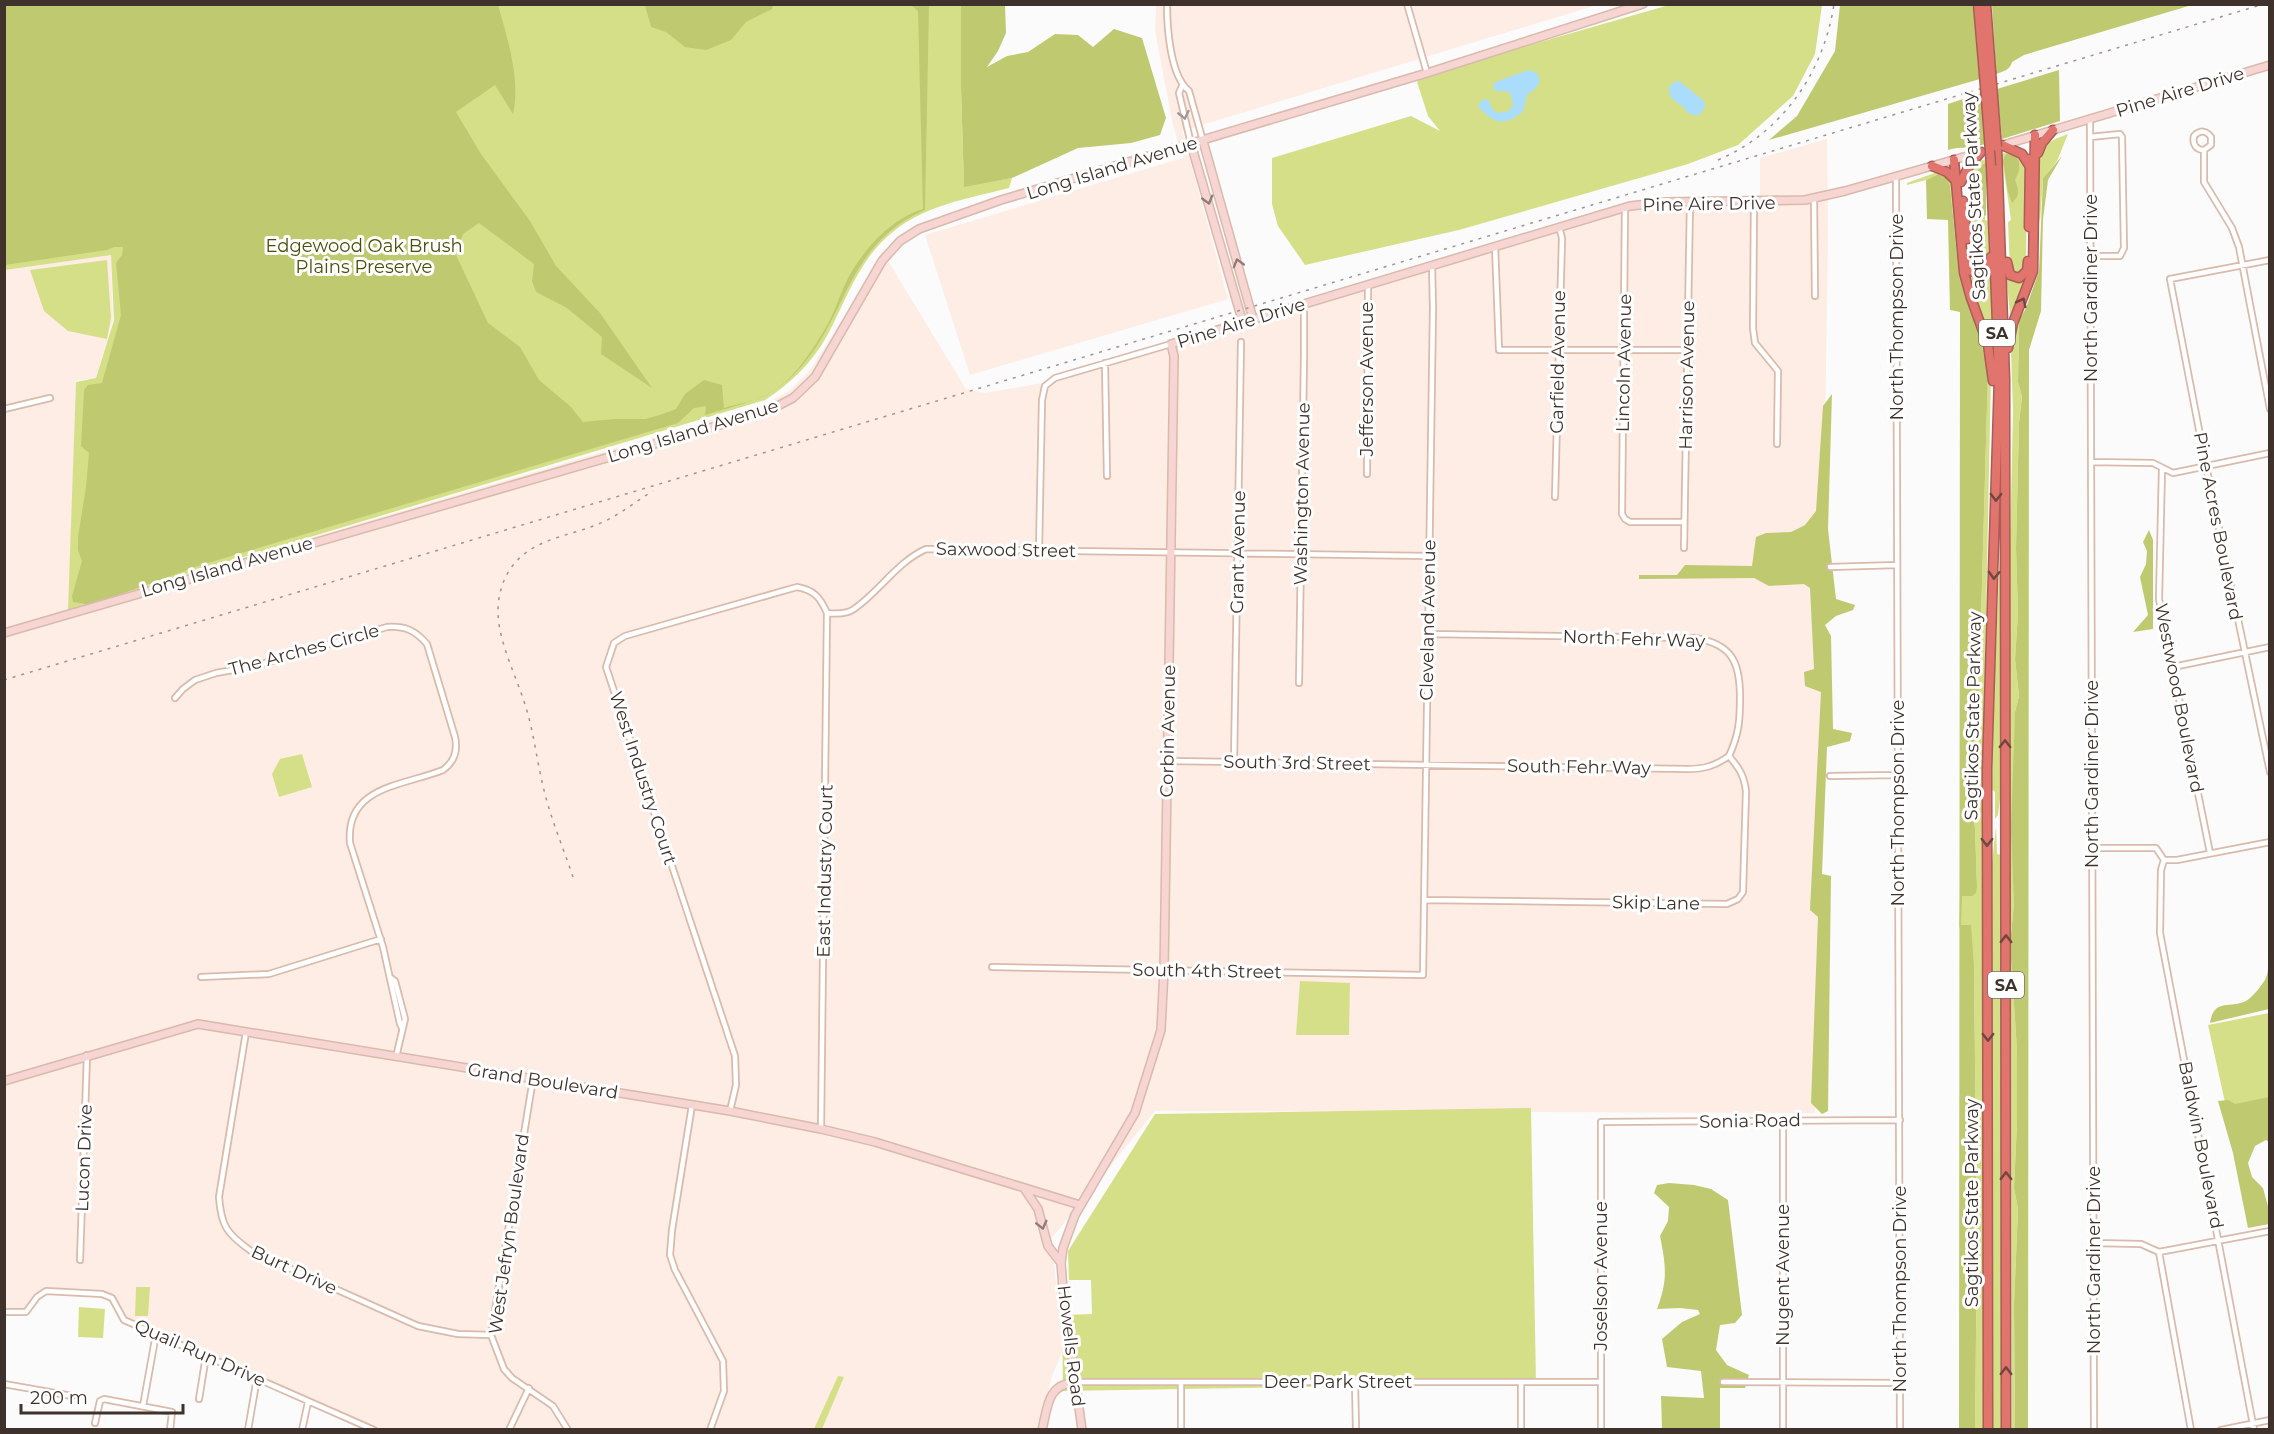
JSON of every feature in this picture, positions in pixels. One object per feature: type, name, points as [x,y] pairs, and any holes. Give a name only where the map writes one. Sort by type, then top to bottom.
[{"type":"highway","name":"Sagtikos State Parkway","points":[[1978,4],[1988,73]]},
{"type":"highway","name":"Sagtikos State Parkway","points":[[1986,4],[2005,379],[2006,1430]]},
{"type":"highway","points":[[1997,229],[2009,273],[2014,277],[2023,276],[2028,265],[2033,170],[2040,147],[2053,130]]},
{"type":"highway","points":[[2005,379],[2013,323],[2033,271],[2033,136]]},
{"type":"highway","points":[[2002,145],[2022,154],[2033,170]]},
{"type":"highway","points":[[1981,152],[1959,181],[1966,281],[1985,334],[1992,364],[1997,438]]},
{"type":"highway","points":[[1957,159],[1968,262],[1975,274],[1983,274],[1989,269],[1997,229]]},
{"type":"highway","points":[[1932,166],[1947,172],[1959,181]]},
{"type":"highway","name":"Sagtikos State Parkway","points":[[1988,1430],[1987,799],[1999,377],[1997,229]]},
{"type":"street","points":[[1167,4],[1170,50],[1182,86],[1189,91],[1253,320]]},
{"type":"street","points":[[1407,4],[1427,73]]},
{"type":"street","name":"Long Island Avenue","points":[[4,633],[768,411],[793,398],[815,377],[882,261],[900,241],[919,229],[1001,201],[1427,73],[1643,4]]},
{"type":"street","name":"Pine Aire Drive","points":[[1039,550],[1042,400],[1044,388],[1055,378],[1625,207],[1646,203],[1786,202],[1814,199],[1896,177],[2270,65]]},
{"type":"street","points":[[1182,86],[1179,93],[1191,144],[1243,323]]},
{"type":"street","name":"North Gardiner Drive","points":[[2090,119],[2094,1430]]},
{"type":"street","points":[[2201,131],[2205,131],[2211,137],[2211,145],[2204,150],[2196,148],[2194,144],[2194,136],[2201,131]]},
{"type":"street","points":[[2090,137],[2120,134],[2122,137],[2124,236],[2122,255],[2091,256]]},
{"type":"street","points":[[2204,150],[2204,182],[2232,228],[2239,247],[2270,409]]},
{"type":"street","name":"North Thompson Drive","points":[[1896,177],[1900,1430]]},
{"type":"street","points":[[1814,199],[1815,296]]},
{"type":"street","name":"Harrison Avenue","points":[[1684,548],[1690,202]]},
{"type":"street","points":[[1754,202],[1753,328],[1755,343],[1778,371],[1777,444]]},
{"type":"street","name":"Lincoln Avenue","points":[[1625,207],[1627,217],[1622,514],[1630,522],[1684,522]]},
{"type":"street","name":"Garfield Avenue","points":[[1556,497],[1562,238],[1559,227]]},
{"type":"street","points":[[1495,246],[1498,350],[1687,350]]},
{"type":"street","points":[[2241,266],[2270,260]]},
{"type":"street","name":"Cleveland Avenue","points":[[1423,975],[1432,265]]},
{"type":"street","name":"Pine Acres Boulevard","points":[[2241,266],[2170,279],[2206,466],[2270,772]]},
{"type":"street","name":"Jefferson Avenue","points":[[1367,474],[1368,285]]},
{"type":"street","name":"Washington Avenue","points":[[1299,683],[1304,325],[1302,304]]},
{"type":"street","name":"Grant Avenue","points":[[1234,762],[1241,342]]},
{"type":"street","name":"Corbin Avenue","points":[[1061,1263],[1066,1237],[1080,1206],[1135,1113],[1161,1029],[1172,552],[1174,356],[1171,344]]},
{"type":"street","points":[[1105,363],[1107,476]]},
{"type":"street","points":[[4,408],[50,398]]},
{"type":"street","points":[[2091,462],[2153,463],[2172,473],[2270,453]]},
{"type":"street","name":"Westwood Boulevard","points":[[2162,469],[2159,599],[2210,853]]},
{"type":"street","name":"Saxwood Street","points":[[827,613],[837,614],[854,610],[913,555],[926,549],[1430,556]]},
{"type":"street","points":[[1830,567],[1897,565]]},
{"type":"street","name":"West Industry Court","points":[[730,1111],[736,1085],[735,1056],[606,667],[614,643],[625,636],[784,589],[798,587],[810,589],[820,598],[827,613]]},
{"type":"street","name":"East Industry Court","points":[[821,1129],[827,613]]},
{"type":"street","name":"The Arches Circle","points":[[175,698],[195,680],[216,673],[255,666],[387,627],[400,626],[410,629],[427,644],[456,746],[454,757],[443,770],[374,792],[352,818],[349,830],[350,843],[391,978],[395,981],[405,1013],[405,1024],[402,1028],[396,1057]]},
{"type":"street","name":"North Fehr Way","points":[[1428,634],[1695,638],[1718,644],[1733,658],[1740,679],[1740,725],[1729,756]]},
{"type":"street","points":[[2173,667],[2270,647]]},
{"type":"street","name":"South Fehr Way","points":[[1426,766],[1703,769],[1729,756]]},
{"type":"street","name":"Skip Lane","points":[[1424,900],[1727,904],[1738,899],[1743,892],[1746,791],[1745,779],[1729,756]]},
{"type":"street","name":"South 3rd Street","points":[[1168,761],[1426,766]]},
{"type":"street","points":[[1830,776],[1897,776]]},
{"type":"street","points":[[2092,848],[2156,848],[2163,860],[2177,860],[2270,842]]},
{"type":"street","name":"Baldwin Boulevard","points":[[2163,860],[2160,933],[2254,1427]]},
{"type":"street","points":[[201,977],[269,974],[381,939]]},
{"type":"street","name":"South 4th Street","points":[[992,967],[1423,975]]},
{"type":"street","name":"Grand Boulevard","points":[[4,1081],[198,1024],[730,1111],[821,1129],[875,1142],[1080,1206]]},
{"type":"street","name":"Burt Drive","points":[[246,1032],[219,1197],[220,1214],[225,1228],[250,1251],[418,1326],[458,1334],[491,1335]]},
{"type":"street","name":"Lucon Drive","points":[[80,1260],[87,1056]]},
{"type":"street","name":"West Jefryn Boulevard","points":[[533,1079],[491,1335],[504,1369],[512,1378],[553,1406],[568,1430]]},
{"type":"street","points":[[692,1105],[670,1255],[675,1270],[723,1361],[724,1390],[710,1430]]},
{"type":"street","name":"Sonia Road","points":[[1601,1122],[1899,1120]]},
{"type":"street","name":"Nugent Avenue","points":[[1783,1430],[1784,1121]]},
{"type":"street","name":"Joselson Avenue","points":[[1601,1122],[1602,1430]]},
{"type":"street","points":[[1024,1188],[1038,1209],[1048,1246],[1061,1263]]},
{"type":"street","points":[[2093,1243],[2141,1244],[2159,1252],[2270,1231]]},
{"type":"street","points":[[2159,1252],[2191,1430]]},
{"type":"street","name":"Howells Road","points":[[1061,1263],[1082,1430]]},
{"type":"street","name":"Quail Run Drive","points":[[4,1312],[26,1312],[37,1297],[46,1291],[102,1294],[112,1298],[124,1320],[374,1430]]},
{"type":"street","points":[[143,1406],[156,1334]]},
{"type":"street","points":[[199,1399],[206,1356]]},
{"type":"street","points":[[248,1430],[257,1378]]},
{"type":"street","points":[[1042,1430],[1053,1392],[1059,1386],[1075,1382]]},
{"type":"street","name":"Deer Park Street","points":[[1075,1382],[1601,1382]]},
{"type":"street","points":[[1356,1382],[1356,1430]]},
{"type":"street","points":[[1521,1382],[1521,1430]]},
{"type":"street","points":[[1723,1382],[1900,1383]]},
{"type":"street","points":[[1181,1383],[1181,1430]]},
{"type":"street","points":[[4,1384],[72,1396]]},
{"type":"street","points":[[509,1430],[529,1388]]},
{"type":"street","points":[[95,1423],[99,1401],[104,1400],[172,1412],[170,1430]]},
{"type":"street","points":[[302,1430],[308,1402]]},
{"type":"street","points":[[2221,1430],[2254,1427],[2270,1420]]},
{"type":"street","points":[[354,1430],[356,1421]]},
{"type":"shaded area","points":[[1156,5],[1597,5],[1182,131],[1228,299],[970,375],[925,235],[1183,158],[1173,125],[1155,31]]},
{"type":"shaded area","points":[[1827,139],[1828,233],[1815,1113],[1155,1111],[1051,1239],[1064,1348],[1052,1376],[1038,1429],[374,1429],[124,1320],[108,1296],[43,1293],[26,1312],[5,1312],[4,270],[111,254],[113,320],[96,378],[76,381],[69,609],[765,404],[789,391],[811,369],[882,251],[966,389],[984,393],[1048,382],[1658,197],[1760,198],[1760,158]]},
{"type":"green space","points":[[645,4],[773,5],[772,9],[746,22],[731,40],[706,50],[685,47],[666,32],[651,27]]},
{"type":"green space","points":[[1992,4],[2192,5],[2024,55],[2012,62],[2006,70],[1996,74]]},
{"type":"green space","name":"Edgewood Oak Brush Plains Preserve","points":[[4,5],[961,5],[964,186],[1012,178],[1009,188],[934,209],[907,222],[882,241],[863,266],[828,334],[815,354],[792,379],[765,400],[68,610],[76,382],[96,378],[114,320],[111,255],[5,270]]},
{"type":"green space","name":"Edgewood Oak Brush Plains Preserve","points":[[5,5],[498,5],[514,73],[513,114],[495,85],[456,112],[481,154],[530,221],[556,266],[600,313],[652,388],[601,354],[602,337],[567,308],[536,292],[532,281],[534,264],[479,223],[463,234],[456,255],[488,323],[520,347],[539,380],[571,407],[583,422],[645,419],[660,415],[676,409],[685,394],[704,380],[722,385],[724,408],[754,400],[705,415],[706,406],[694,408],[678,423],[201,565],[91,605],[73,602],[72,596],[82,561],[78,550],[78,537],[89,453],[81,446],[84,390],[88,385],[102,383],[121,315],[116,263],[122,255],[123,247],[5,265]]},
{"type":"green space","points":[[911,5],[929,5],[925,210],[897,225],[877,244],[861,266],[808,359],[784,384],[799,367],[829,322],[858,261],[892,226],[923,209],[918,11]]},
{"type":"green space","points":[[961,5],[1005,5],[1006,33],[987,67],[1007,56],[1028,52],[1055,34],[1078,35],[1093,47],[1114,29],[1142,38],[1166,118],[1160,135],[1131,143],[1078,148],[1012,178],[964,187]]},
{"type":"green space","points":[[1669,5],[1822,5],[1815,54],[1793,96],[1738,145],[1688,164],[1459,230],[1305,265],[1278,226],[1272,204],[1272,158],[1411,116],[1440,131],[1428,116],[1417,82],[1422,76]]},
{"type":"green space","points":[[1840,5],[1974,5],[1980,79],[1769,140],[1797,116],[1835,51]]},
{"type":"green space","points":[[2059,70],[2060,121],[2002,139],[1997,89]]},
{"type":"green space","points":[[1981,93],[1985,144],[1948,150],[1948,104]]},
{"type":"green space","points":[[2068,134],[2057,161],[2043,178],[2040,222],[2038,187],[2041,152],[2049,143]]},
{"type":"green space","points":[[2005,153],[2015,154],[2027,167],[2026,267],[2016,276],[2010,268],[2008,222],[2011,220],[2002,157],[1986,162],[1985,220],[1988,221],[1989,266],[1979,273],[1972,265],[1972,223],[1968,175],[1980,161]]},
{"type":"green space","points":[[2006,154],[2016,155],[2019,165],[2015,180],[2018,193],[2012,203],[2003,160]]},
{"type":"green space","points":[[2062,156],[2048,180],[2043,219],[2041,311],[2029,350],[2028,1429],[2015,1430],[2014,1305],[2018,1209],[2014,1188],[2017,1050],[2010,945],[2014,903],[2011,828],[2015,712],[2019,696],[2015,659],[2018,613],[2016,548],[2019,423],[2022,396],[2018,382],[2019,320],[2026,308],[2039,271],[2043,178]]},
{"type":"green space","points":[[1986,163],[1986,215],[1983,217],[1979,213],[1974,180],[1979,166]]},
{"type":"green space","points":[[1937,172],[1944,174],[1954,184],[1961,272],[1979,323],[1991,372],[1984,718],[1983,1429],[1975,1429],[1977,1243],[1974,967],[1959,926],[1960,896],[1977,886],[1973,813],[1978,726],[1988,371],[1976,323],[1959,277],[1950,185],[1938,174],[1907,185],[1907,183]]},
{"type":"green space","points":[[1938,174],[1945,177],[1950,185],[1959,277],[1976,323],[1988,371],[1978,726],[1973,813],[1977,886],[1976,893],[1972,896],[1962,896],[1961,925],[1971,925],[1974,967],[1977,1243],[1975,1430],[1959,1429],[1960,312],[1950,310],[1948,220],[1927,219],[1926,180]]},
{"type":"green space","points":[[107,260],[111,318],[107,339],[68,331],[44,311],[30,270]]},
{"type":"green space","points":[[1992,271],[1994,351],[1992,352],[1970,289],[1968,272],[1980,278]]},
{"type":"green space","points":[[2030,273],[2011,322],[2006,275],[2016,281],[2026,278]]},
{"type":"green space","points":[[2032,290],[2019,320],[2018,382],[2022,395],[2019,423],[2016,548],[2018,613],[2015,659],[2019,696],[2015,712],[2014,903],[2011,936],[2010,546],[2013,411],[2011,351],[2017,322]]},
{"type":"green space","points":[[1832,394],[1828,529],[1836,599],[1855,605],[1853,610],[1836,616],[1825,625],[1831,636],[1833,729],[1852,733],[1850,741],[1827,747],[1822,874],[1831,876],[1828,1111],[1822,1114],[1811,1103],[1818,917],[1810,910],[1821,692],[1805,686],[1804,672],[1814,669],[1810,588],[1804,584],[1769,586],[1754,578],[1639,579],[1639,575],[1677,575],[1685,565],[1752,566],[1756,537],[1766,533],[1791,532],[1805,525],[1816,511],[1823,406]]},
{"type":"green space","points":[[2149,530],[2153,540],[2153,629],[2133,632],[2148,615],[2140,577],[2146,564],[2147,551],[2143,542]]},
{"type":"green space","points":[[2000,547],[2002,547],[2002,783],[1998,815],[1995,819],[1995,792],[1990,788]]},
{"type":"green space","points":[[302,754],[312,787],[279,797],[272,774],[280,759]]},
{"type":"green space","points":[[1996,826],[1997,854],[2002,855],[2003,1430],[1991,1429],[1990,863],[1992,863]]},
{"type":"green space","points":[[2269,942],[2269,1009],[2210,1023],[2212,1015],[2219,1007],[2246,1001],[2261,986],[2268,971]]},
{"type":"green space","points":[[2011,959],[2017,1050],[2014,1188],[2018,1209],[2014,1305],[2015,1429],[2012,1430]]},
{"type":"green space","points":[[1300,981],[1350,983],[1349,1035],[1296,1035]]},
{"type":"green space","points":[[2269,1013],[2269,1098],[2226,1107],[2208,1025]]},
{"type":"green space","points":[[2269,1097],[2269,1142],[2266,1140],[2255,1146],[2248,1163],[2252,1177],[2263,1188],[2269,1210],[2269,1224],[2248,1228],[2233,1153],[2218,1101],[2228,1100],[2235,1104]]},
{"type":"green space","points":[[1531,1108],[1536,1383],[1063,1391],[1062,1315],[1092,1314],[1091,1280],[1069,1280],[1068,1251],[1155,1114]]},
{"type":"green space","points":[[1669,1183],[1711,1189],[1728,1200],[1742,1315],[1735,1323],[1720,1325],[1716,1350],[1727,1365],[1749,1375],[1745,1388],[1720,1388],[1720,1429],[1662,1429],[1661,1396],[1704,1398],[1701,1371],[1667,1367],[1662,1339],[1682,1322],[1700,1314],[1698,1310],[1657,1309],[1665,1273],[1660,1236],[1668,1221],[1669,1207],[1654,1193],[1657,1185]]},
{"type":"green space","points":[[136,1287],[150,1287],[148,1316],[135,1316]]},
{"type":"green space","points":[[79,1307],[105,1309],[103,1338],[78,1337]]},
{"type":"green space","points":[[838,1376],[844,1377],[822,1429],[814,1429]]},
{"type":"water","points":[[1529,70],[1537,73],[1540,81],[1536,88],[1527,95],[1523,111],[1517,116],[1500,122],[1489,117],[1478,106],[1482,100],[1488,99],[1492,109],[1498,113],[1509,111],[1513,105],[1510,93],[1493,89],[1495,82]]},
{"type":"water","points":[[1679,81],[1704,101],[1705,106],[1701,114],[1690,114],[1671,97],[1669,87]]},
{"type":"railway","points":[[1718,160],[1762,134],[1796,97],[1821,53],[1834,4]]},
{"type":"railway","points":[[4,680],[2264,4]]},
{"type":"railway","points":[[573,877],[549,809],[532,729],[501,636],[498,611],[500,593],[510,569],[533,548],[603,522],[653,491]]}]
